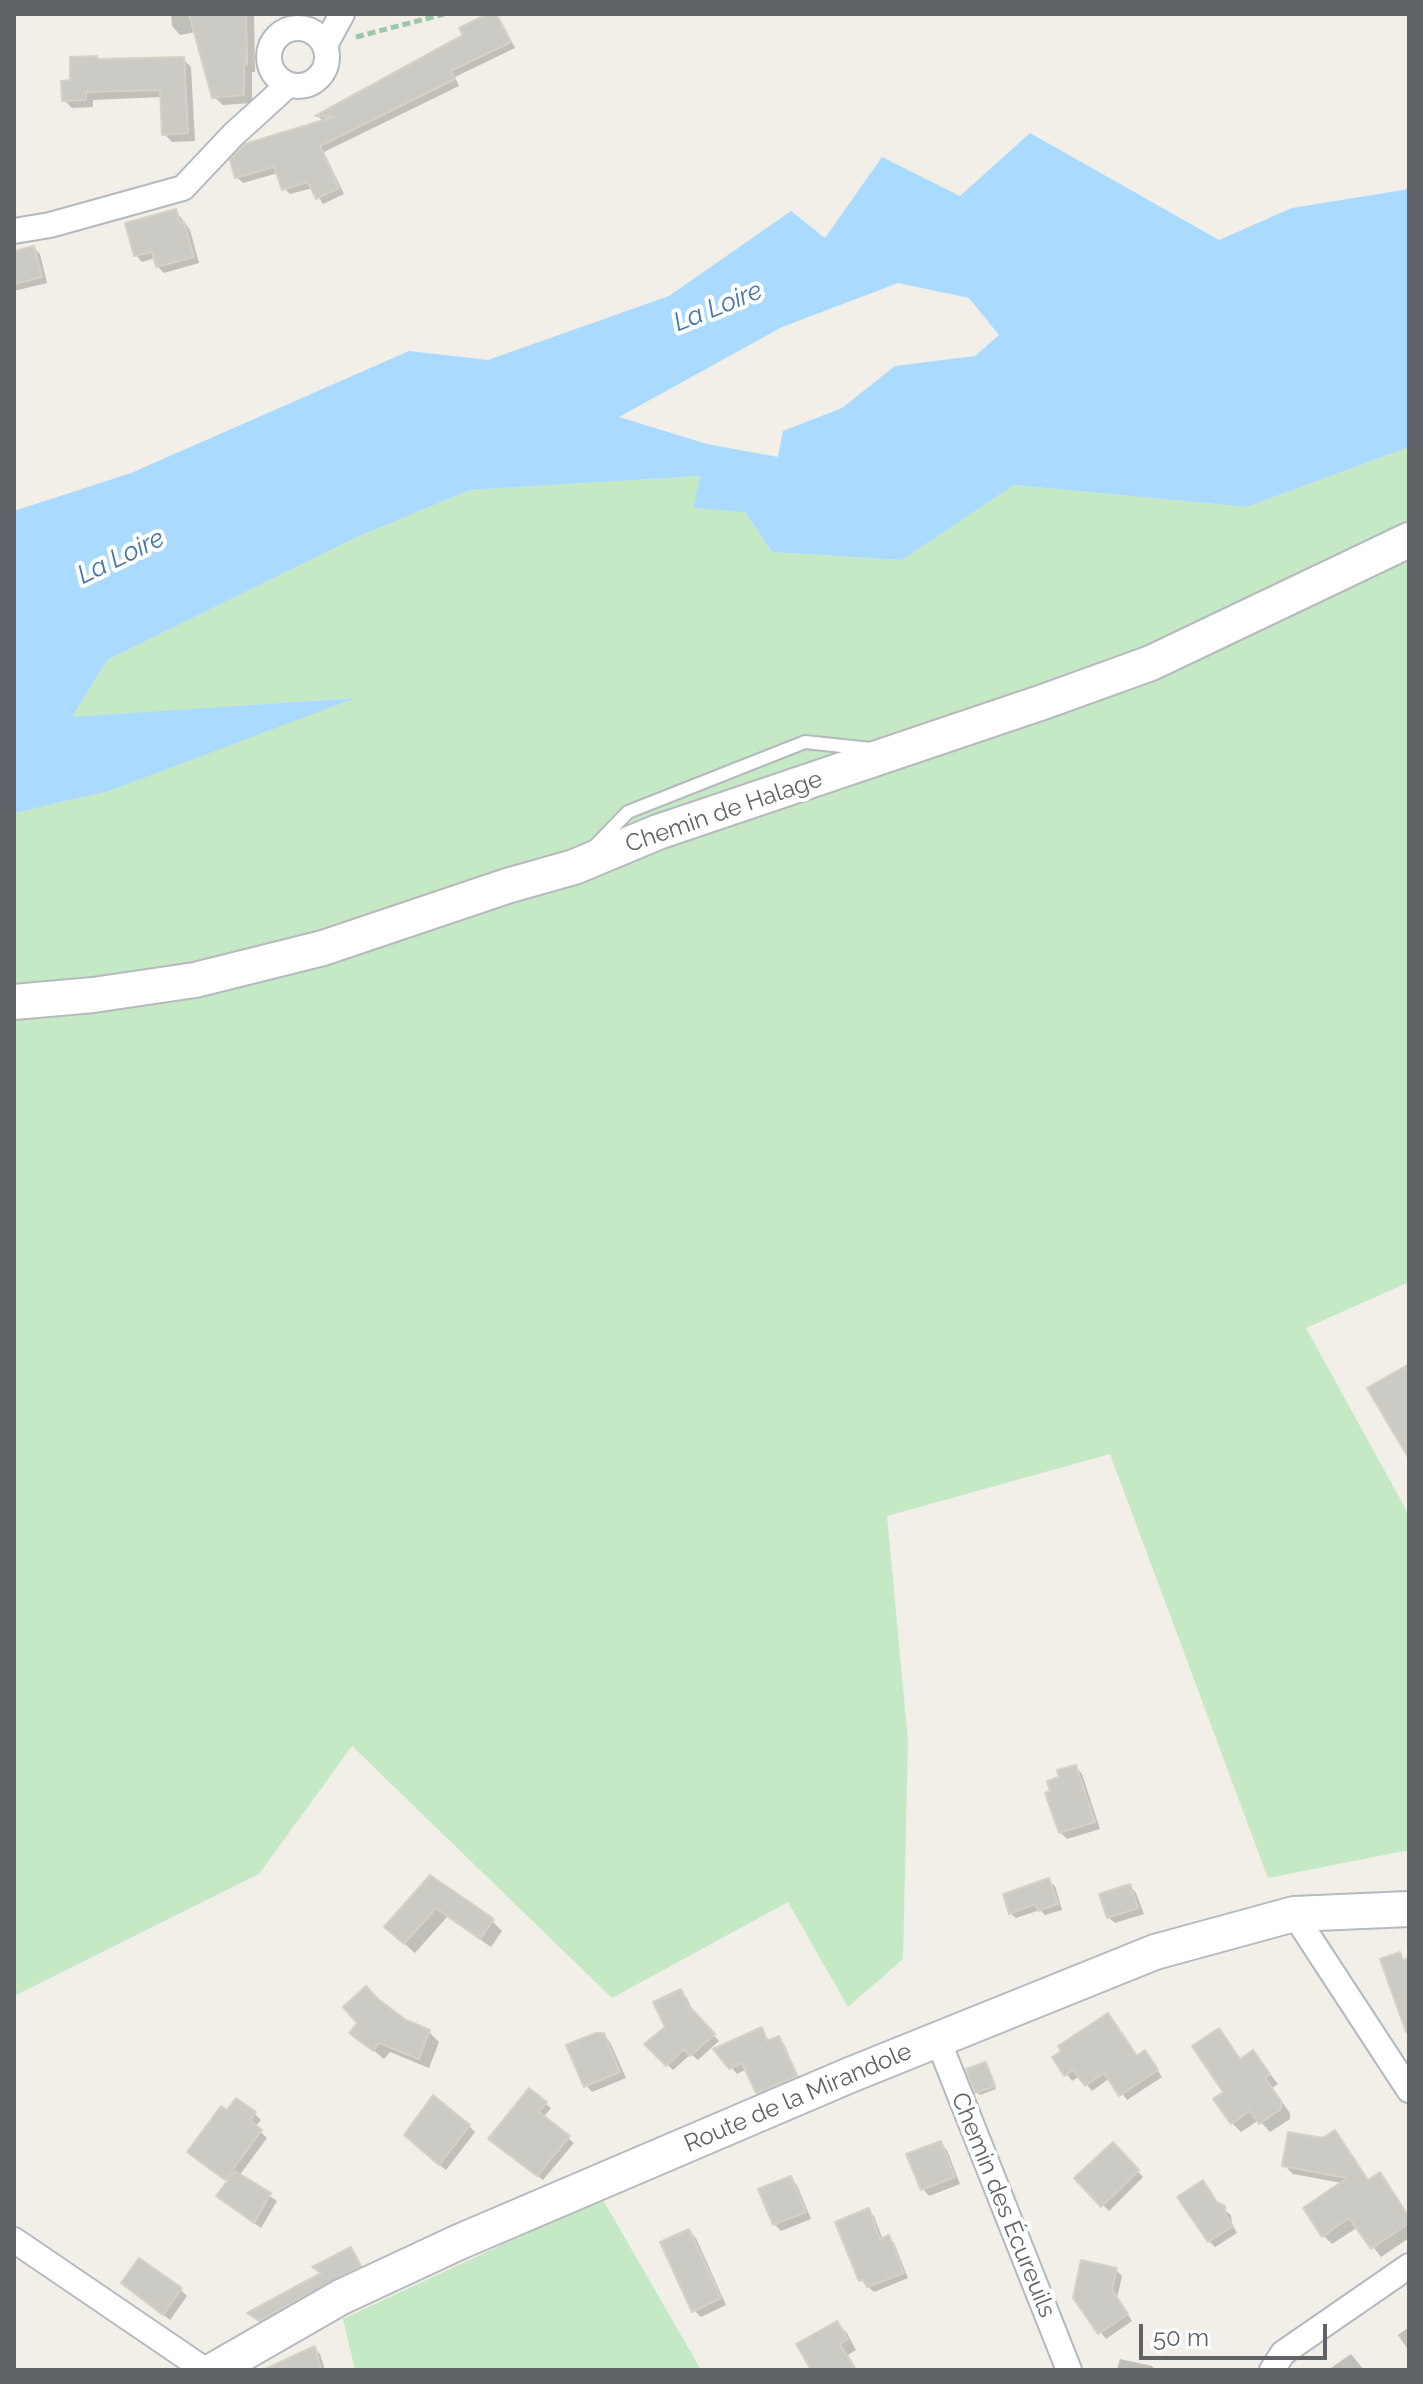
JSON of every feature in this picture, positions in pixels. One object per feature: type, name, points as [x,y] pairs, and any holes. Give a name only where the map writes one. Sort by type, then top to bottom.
[{"type":"main road","name":"Chemin de Halage","points":[[14,1002],[93,995],[195,980],[323,948],[507,886],[574,867],[658,832],[1151,663],[1409,540]]},
{"type":"main road","name":"Route de la Mirandole","points":[[214,2370],[341,2297],[459,2242],[1155,1952],[1294,1914],[1409,1909]]},
{"type":"street","points":[[325,45],[342,14]]},
{"type":"street","points":[[292,29],[312,31],[325,45],[328,55],[323,74],[307,86],[279,81],[269,65],[269,55],[276,38],[292,29]]},
{"type":"street","points":[[14,231],[50,225],[183,188],[233,135],[288,85]]},
{"type":"street","points":[[1294,1914],[1409,2090]]},
{"type":"street","name":"Chemin des Écureuils","points":[[938,2040],[1069,2370]]},
{"type":"street","points":[[14,2240],[205,2370]]},
{"type":"street","points":[[1272,2370],[1283,2353],[1409,2266]]},
{"type":"path","points":[[325,45],[444,14]]},
{"type":"green space","points":[[1409,447],[1409,1282],[1306,1328],[1409,1515],[1409,1850],[1268,1878],[1110,1454],[887,1516],[908,1741],[903,1959],[848,2007],[788,1902],[612,1998],[352,1746],[259,1874],[14,1996],[14,813],[109,791],[351,698],[71,718],[107,660],[355,538],[470,490],[702,476],[745,512],[772,552],[902,560],[1014,485],[1247,507]]},
{"type":"green space","points":[[602,2198],[701,2370],[355,2370],[343,2319]]},
{"type":"water","name":"La Loire","points":[[1030,133],[1219,240],[1292,208],[1409,189],[1409,447],[1247,507],[1014,485],[902,560],[772,552],[745,512],[693,508],[701,476],[470,490],[355,538],[107,660],[72,717],[355,698],[109,791],[14,813],[14,511],[131,473],[409,351],[488,360],[669,296],[791,211],[825,238],[882,157],[960,196]],"holes":[[[898,283],[969,298],[999,335],[975,356],[895,366],[842,408],[783,431],[778,457],[707,444],[619,417],[782,327]]]},
{"type":"building","points":[[189,14],[246,14],[244,95],[212,98]]},
{"type":"building","points":[[488,14],[496,14],[511,42],[451,71],[455,79],[320,146],[339,188],[316,199],[308,182],[282,190],[274,167],[235,178],[230,160],[245,144],[333,117],[315,116],[463,35],[459,28]]},
{"type":"building","points":[[97,56],[97,59],[184,57],[188,133],[162,135],[160,90],[86,92],[86,100],[62,101],[61,81],[70,80],[70,57]]},
{"type":"building","points":[[176,209],[180,223],[184,222],[194,257],[156,267],[152,252],[134,256],[125,223]]},
{"type":"building","points":[[34,246],[42,277],[14,284],[14,251]]},
{"type":"building","points":[[1409,1364],[1409,1459],[1367,1388]]},
{"type":"building","points":[[1076,1765],[1095,1822],[1059,1833],[1045,1793],[1050,1791],[1047,1781],[1059,1777],[1057,1770]]},
{"type":"building","points":[[430,1875],[494,1919],[480,1939],[436,1908],[404,1944],[384,1927]]},
{"type":"building","points":[[1049,1878],[1058,1904],[1038,1911],[1035,1904],[1009,1914],[1003,1894]]},
{"type":"building","points":[[1130,1884],[1138,1908],[1107,1918],[1099,1894]]},
{"type":"building","points":[[1400,1952],[1403,1960],[1409,1958],[1409,2032],[1406,2032],[1380,1959]]},
{"type":"building","points":[[366,1986],[406,2020],[430,2030],[419,2059],[379,2043],[373,2051],[349,2033],[357,2023],[343,2007]]},
{"type":"building","points":[[681,1989],[688,2005],[715,2034],[690,2056],[684,2049],[666,2066],[644,2044],[665,2027],[653,2002]]},
{"type":"building","points":[[1108,2013],[1137,2056],[1145,2050],[1158,2070],[1119,2096],[1104,2073],[1085,2086],[1073,2070],[1064,2076],[1052,2057],[1061,2051],[1058,2046]]},
{"type":"building","points":[[762,2027],[767,2041],[779,2036],[797,2076],[756,2093],[742,2063],[729,2069],[713,2049]]},
{"type":"building","points":[[1219,2028],[1240,2059],[1253,2050],[1270,2074],[1265,2078],[1281,2101],[1281,2109],[1259,2124],[1250,2111],[1231,2124],[1213,2099],[1223,2092],[1192,2046]]},
{"type":"building","points":[[596,2033],[604,2033],[620,2072],[584,2087],[566,2045]]},
{"type":"building","points":[[986,2062],[995,2086],[975,2093],[966,2069]]},
{"type":"building","points":[[529,2088],[547,2102],[539,2112],[570,2136],[537,2176],[488,2139]]},
{"type":"building","points":[[433,2095],[470,2125],[439,2165],[404,2135]]},
{"type":"building","points":[[236,2098],[256,2112],[250,2120],[262,2130],[225,2180],[187,2152],[221,2106],[227,2110]]},
{"type":"building","points":[[1335,2130],[1368,2180],[1380,2172],[1409,2217],[1409,2223],[1371,2249],[1349,2218],[1322,2237],[1303,2208],[1347,2178],[1282,2166],[1288,2132],[1323,2138]]},
{"type":"building","points":[[941,2141],[955,2177],[921,2190],[906,2154]]},
{"type":"building","points":[[1113,2142],[1139,2170],[1101,2207],[1074,2178]]},
{"type":"building","points":[[235,2171],[271,2193],[254,2223],[216,2196]]},
{"type":"building","points":[[791,2176],[806,2212],[773,2225],[758,2189]]},
{"type":"building","points":[[1203,2180],[1217,2202],[1225,2206],[1226,2216],[1233,2226],[1208,2242],[1177,2197]]},
{"type":"building","points":[[869,2208],[880,2239],[889,2235],[904,2273],[867,2287],[863,2279],[859,2281],[835,2222]]},
{"type":"building","points":[[689,2229],[721,2298],[692,2312],[660,2242]]},
{"type":"building","points":[[351,2247],[361,2266],[259,2321],[247,2313],[321,2273],[312,2267]]},
{"type":"building","points":[[139,2258],[182,2288],[163,2315],[121,2283]]},
{"type":"building","points":[[1081,2260],[1117,2268],[1112,2290],[1128,2314],[1098,2334],[1073,2298]]},
{"type":"building","points":[[837,2321],[848,2339],[840,2344],[855,2370],[811,2370],[796,2344]]},
{"type":"building","points":[[315,2346],[321,2370],[263,2370]]}]
